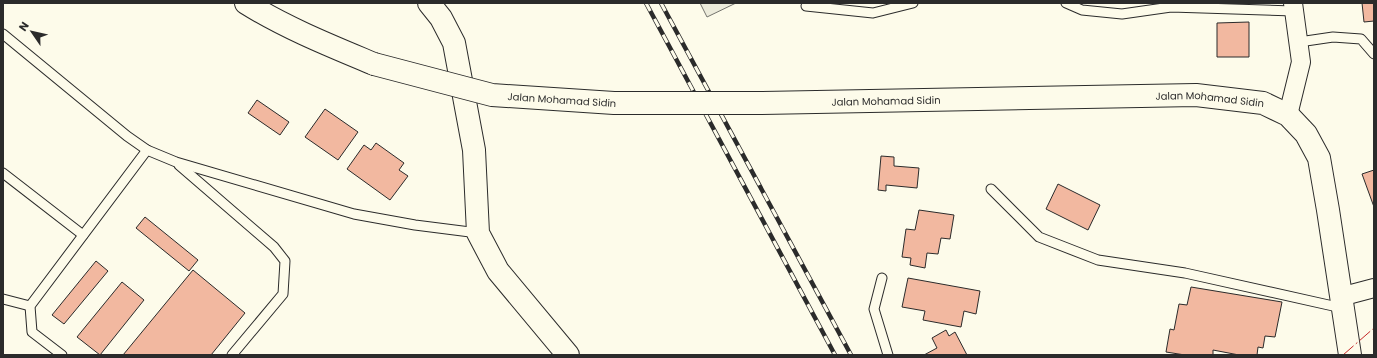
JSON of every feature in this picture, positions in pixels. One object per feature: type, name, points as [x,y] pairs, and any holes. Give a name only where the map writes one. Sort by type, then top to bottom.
[{"type":"main road","name":"Jalan Mohamad Sidin","points":[[246,3],[320,41],[374,64],[492,96],[614,104],[759,103],[1196,95],[1263,103],[1288,115],[1306,134],[1319,158],[1350,355]]},
{"type":"main road","points":[[429,3],[441,18],[454,43],[474,150],[478,233],[498,271],[568,355]]},
{"type":"street","points":[[1288,115],[1301,62],[1293,7]]},
{"type":"street","points":[[1341,302],[1374,288]]},
{"type":"lane","points":[[806,6],[873,13],[913,3]]},
{"type":"lane","points":[[1066,3],[1082,10],[1122,14],[1171,7],[1293,7]]},
{"type":"lane","points":[[3,34],[127,136],[147,150],[176,162],[354,214],[415,225],[478,233]]},
{"type":"lane","points":[[1299,42],[1333,37],[1361,39],[1374,54]]},
{"type":"lane","points":[[62,355],[32,332],[30,306],[147,150]]},
{"type":"lane","points":[[176,162],[274,247],[285,261],[283,294],[232,355]]},
{"type":"lane","points":[[3,173],[84,235]]},
{"type":"lane","points":[[991,189],[1039,237],[1098,260],[1185,273],[1341,302]]},
{"type":"lane","points":[[882,278],[874,309],[888,355]]},
{"type":"lane","points":[[3,299],[30,306]]},
{"type":"shaded area","points":[[700,3],[736,3],[707,17]]},
{"type":"building","points":[[1362,3],[1374,3],[1374,21],[1364,22]]},
{"type":"building","points":[[1249,22],[1249,57],[1217,57],[1217,23]]},
{"type":"building","points":[[257,100],[289,122],[280,135],[248,113]]},
{"type":"building","points":[[325,109],[358,132],[338,160],[305,137]]},
{"type":"building","points":[[376,143],[404,163],[399,170],[408,176],[390,200],[347,169],[364,145],[371,150]]},
{"type":"building","points":[[881,156],[894,157],[894,166],[919,168],[917,188],[886,185],[886,191],[878,190]]},
{"type":"building","points":[[1374,170],[1374,207],[1362,174]]},
{"type":"building","points":[[1058,184],[1100,205],[1088,230],[1046,209]]},
{"type":"building","points":[[919,210],[954,215],[950,239],[941,238],[938,254],[927,253],[925,268],[910,265],[911,258],[902,257],[906,229],[915,230]]},
{"type":"building","points":[[145,217],[198,260],[189,271],[136,228]]},
{"type":"building","points":[[96,261],[108,271],[64,324],[52,315]]},
{"type":"building","points":[[193,270],[245,313],[211,355],[123,355]]},
{"type":"building","points":[[908,278],[980,291],[976,314],[964,311],[961,327],[923,320],[925,311],[902,307]]},
{"type":"building","points":[[122,282],[144,300],[100,355],[77,337]]},
{"type":"building","points":[[1191,287],[1282,302],[1275,337],[1265,336],[1263,348],[1258,347],[1257,355],[1239,355],[1213,350],[1213,355],[1185,355],[1166,352],[1170,329],[1174,330],[1179,304],[1187,305]]},
{"type":"building","points":[[946,330],[949,336],[955,332],[967,355],[924,355],[937,348],[932,338]]},
{"type":"railway","points":[[646,3],[835,355]]},
{"type":"railway","points":[[661,3],[851,355]]},
{"type":"power","points":[[1343,355],[1374,328]]}]
